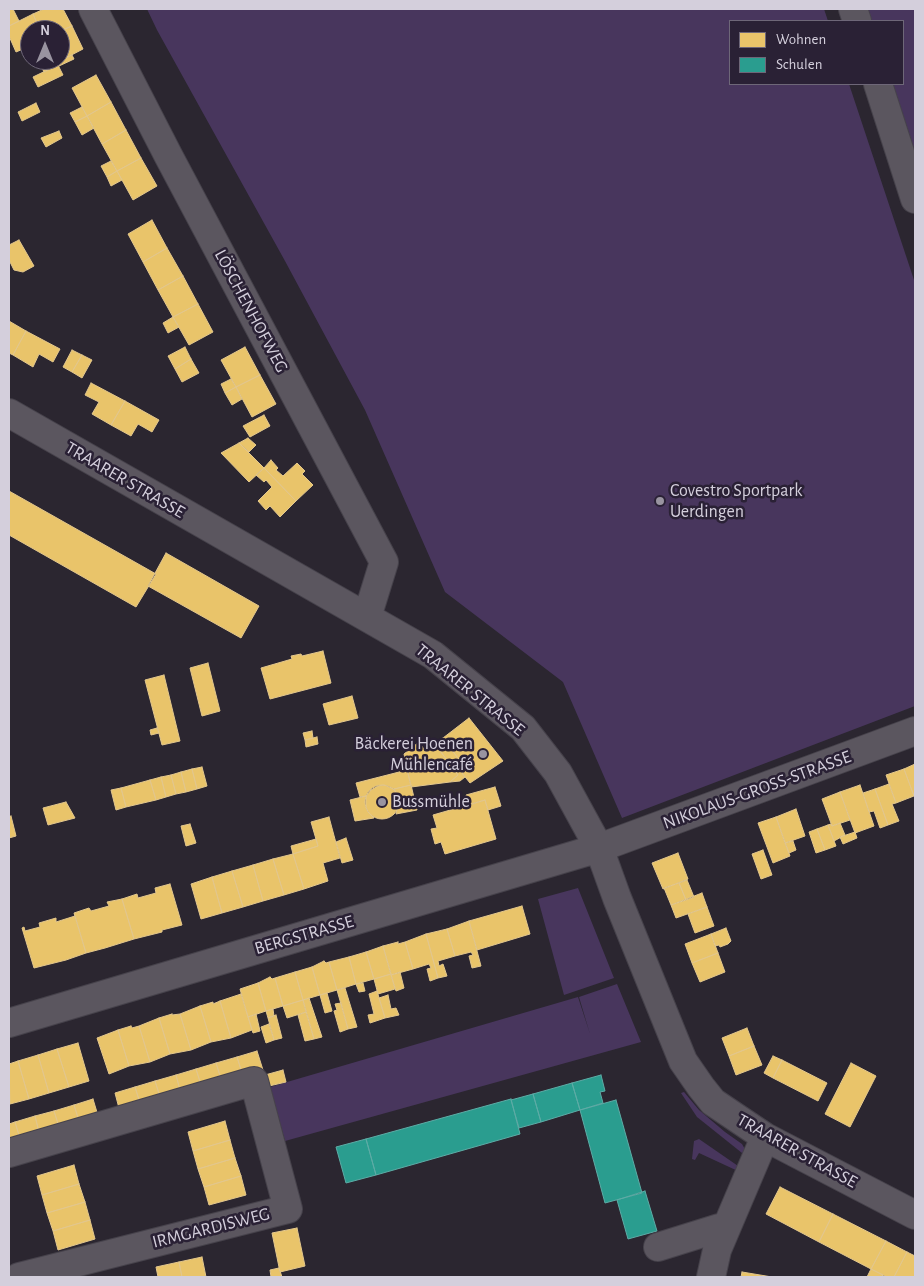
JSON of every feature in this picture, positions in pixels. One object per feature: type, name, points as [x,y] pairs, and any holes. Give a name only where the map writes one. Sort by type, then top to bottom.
[{"type":"street","name":"LÖSCHENHOFWEG","points":[[94,9],[172,164],[384,562],[368,617]]},
{"type":"street","points":[[878,85],[915,199]]},
{"type":"street","name":"TRAARER STRASSE","points":[[9,414],[433,655],[523,728],[558,773],[599,848],[682,1061],[713,1102],[765,1137],[915,1215]]},
{"type":"street","name":"NIKOLAUS-GROSS-STRASSE","points":[[599,848],[915,731]]},
{"type":"street","name":"BERGSTRASSE","points":[[10,1020],[599,848]]},
{"type":"street","name":"IRMGARDISWEG","points":[[9,1152],[254,1081],[288,1209],[19,1277]]},
{"type":"street","points":[[711,1277],[717,1250],[765,1137]]},
{"type":"street","points":[[658,1247],[719,1228],[725,1230]]},
{"type":"shaded area","name":"Covestro Sportpark Uerdingen","points":[[147,9],[824,9],[828,20],[729,20],[729,85],[849,85],[915,283],[915,706],[622,818],[563,682],[445,592],[365,410]]},
{"type":"shaded area","points":[[866,9],[915,9],[915,152],[892,85],[904,85],[904,20],[871,20]]},
{"type":"shaded area","points":[[578,888],[614,978],[564,995],[538,899]]},
{"type":"shaded area","points":[[617,984],[641,1042],[285,1141],[270,1087],[578,997],[590,1034],[579,997]]},
{"type":"shaded area","points":[[684,1092],[699,1110],[742,1144],[746,1151],[742,1153],[697,1117],[681,1093]]},
{"type":"shaded area","points":[[699,1139],[741,1168],[740,1172],[699,1153],[695,1160],[692,1159],[694,1141]]},
{"type":"building: Wohnen","points":[[13,9],[19,21],[9,26],[9,10]]},
{"type":"building: Wohnen","points":[[44,9],[63,9],[69,20],[36,20],[33,14]]},
{"type":"building: Wohnen","points":[[33,14],[36,20],[21,20]]},
{"type":"building: Wohnen","points":[[20,20],[20,50],[16,52],[9,36],[9,26]]},
{"type":"building: Wohnen","points":[[72,26],[83,49],[70,56],[70,27]]},
{"type":"building: Wohnen","points":[[48,70],[60,70],[63,75],[38,87],[33,77]]},
{"type":"building: Wohnen","points":[[96,75],[111,102],[87,116],[72,88]]},
{"type":"building: Wohnen","points":[[111,102],[126,130],[102,144],[87,116]]},
{"type":"building: Wohnen","points":[[36,103],[40,112],[22,121],[18,112]]},
{"type":"building: Wohnen","points":[[82,107],[87,116],[75,122],[70,113]]},
{"type":"building: Wohnen","points":[[87,116],[94,128],[82,135],[75,122]]},
{"type":"building: Wohnen","points":[[126,130],[141,158],[117,171],[102,144]]},
{"type":"building: Wohnen","points":[[59,131],[62,138],[46,147],[41,138]]},
{"type":"building: Wohnen","points":[[141,158],[157,186],[133,200],[117,171]]},
{"type":"building: Wohnen","points":[[111,161],[117,171],[107,177],[101,166]]},
{"type":"building: Wohnen","points":[[117,171],[122,180],[111,186],[107,177]]},
{"type":"building: Wohnen","points":[[152,220],[167,248],[143,262],[128,234]]},
{"type":"building: Wohnen","points":[[19,240],[34,266],[23,272],[14,270],[9,260],[9,245]]},
{"type":"building: Wohnen","points":[[167,248],[183,276],[158,290],[143,262]]},
{"type":"building: Wohnen","points":[[183,276],[198,304],[173,317],[158,290]]},
{"type":"building: Wohnen","points":[[198,304],[213,332],[189,345],[173,317]]},
{"type":"building: Wohnen","points":[[173,317],[179,327],[168,333],[163,323]]},
{"type":"building: Wohnen","points":[[9,321],[26,331],[13,355],[9,353]]},
{"type":"building: Wohnen","points":[[26,331],[60,349],[53,362],[39,354],[33,367],[13,355]]},
{"type":"building: Wohnen","points":[[185,347],[191,359],[175,369],[168,356]]},
{"type":"building: Wohnen","points":[[245,347],[260,375],[236,387],[221,360]]},
{"type":"building: Wohnen","points":[[72,350],[82,355],[72,372],[63,367]]},
{"type":"building: Wohnen","points":[[82,355],[92,360],[82,378],[72,372]]},
{"type":"building: Wohnen","points":[[191,359],[199,373],[182,382],[175,369]]},
{"type":"building: Wohnen","points":[[260,375],[276,404],[252,417],[236,387]]},
{"type":"building: Wohnen","points":[[231,379],[236,387],[225,393],[221,384]]},
{"type":"building: Wohnen","points":[[91,383],[125,401],[111,425],[92,414],[99,402],[85,395]]},
{"type":"building: Wohnen","points":[[236,387],[242,399],[232,405],[225,393]]},
{"type":"building: Wohnen","points":[[125,401],[159,420],[152,432],[138,424],[131,436],[111,425]]},
{"type":"building: Wohnen","points":[[264,415],[270,426],[250,437],[243,426]]},
{"type":"building: Wohnen","points":[[248,438],[256,445],[249,452],[239,443]]},
{"type":"building: Wohnen","points":[[239,443],[264,468],[249,482],[221,453]]},
{"type":"building: Wohnen","points":[[271,460],[278,468],[276,470],[283,476],[297,463],[305,471],[302,474],[313,485],[296,501],[264,468]]},
{"type":"building: Wohnen","points":[[264,468],[296,501],[280,517],[270,506],[266,510],[258,501],[272,487],[266,480],[264,482],[256,475]]},
{"type":"building: Wohnen","points":[[9,491],[156,574],[136,607],[9,535]]},
{"type":"building: Wohnen","points":[[166,553],[259,606],[241,638],[148,586]]},
{"type":"building: Wohnen","points":[[323,651],[331,683],[270,699],[261,668],[292,659],[291,656],[301,654],[302,656]]},
{"type":"building: Wohnen","points":[[208,663],[220,711],[202,716],[190,668]]},
{"type":"building: Wohnen","points":[[164,675],[180,741],[162,745],[145,680]]},
{"type":"building: Wohnen","points":[[352,696],[358,718],[329,725],[323,704]]},
{"type":"building: Wohnen","points":[[469,718],[503,761],[470,783],[462,773],[466,769],[443,738]]},
{"type":"building: Wohnen","points":[[157,728],[159,733],[151,735],[150,730]]},
{"type":"building: Wohnen","points":[[312,731],[313,738],[305,740],[303,733]]},
{"type":"building: Wohnen","points":[[317,737],[318,744],[306,747],[305,740]]},
{"type":"building: Wohnen","points":[[443,738],[466,769],[462,773],[465,777],[460,781],[450,782],[458,775],[435,744]]},
{"type":"building: Wohnen","points":[[419,742],[426,752],[435,744],[458,775],[450,782],[411,787],[404,754]]},
{"type":"building: Wohnen","points":[[915,764],[915,795],[914,796],[904,769]]},
{"type":"building: Wohnen","points":[[202,767],[207,786],[197,789],[192,769]]},
{"type":"building: Wohnen","points":[[192,769],[197,789],[186,792],[181,772]]},
{"type":"building: Wohnen","points":[[904,769],[914,796],[896,803],[886,775]]},
{"type":"building: Wohnen","points":[[407,770],[411,785],[394,789],[384,785],[378,786],[366,796],[360,797],[356,783]]},
{"type":"building: Wohnen","points":[[181,772],[186,792],[176,794],[171,775]]},
{"type":"building: Wohnen","points":[[171,775],[176,794],[166,797],[161,777]]},
{"type":"building: Wohnen","points":[[161,777],[166,797],[156,800],[150,780]]},
{"type":"building: Wohnen","points":[[150,780],[156,800],[126,807],[121,788]]},
{"type":"building: Wohnen","points":[[889,784],[896,803],[892,804],[899,821],[888,825],[875,789]]},
{"type":"building: Wohnen","name":"Bussmühle","points":[[382,785],[389,786],[394,790],[398,795],[398,809],[394,814],[389,818],[382,819],[375,818],[370,814],[366,809],[365,802],[366,795],[370,790],[375,786]]},
{"type":"building: Wohnen","points":[[411,785],[417,810],[396,814],[399,801],[394,789]]},
{"type":"building: Wohnen","points":[[860,785],[874,826],[855,833],[840,792]]},
{"type":"building: Wohnen","points":[[495,787],[501,806],[488,810],[485,800],[469,805],[466,795]]},
{"type":"building: Wohnen","points":[[121,788],[126,807],[116,810],[111,790]]},
{"type":"building: Wohnen","points":[[875,789],[888,825],[880,828],[874,811],[869,812],[863,793]]},
{"type":"building: Wohnen","points":[[840,792],[850,820],[832,826],[822,799]]},
{"type":"building: Wohnen","points":[[366,796],[366,807],[374,818],[355,821],[350,800]]},
{"type":"building: Wohnen","points":[[485,800],[496,839],[445,854],[441,842],[435,844],[431,829],[437,828],[433,815]]},
{"type":"building: Wohnen","points":[[66,802],[75,818],[48,825],[43,808]]},
{"type":"building: Wohnen","points":[[796,809],[805,836],[785,843],[776,817]]},
{"type":"building: Wohnen","points":[[11,816],[16,836],[9,838],[9,817]]},
{"type":"building: Wohnen","points":[[329,817],[340,858],[323,863],[328,881],[304,889],[293,854],[318,846],[311,822]]},
{"type":"building: Wohnen","points":[[776,817],[790,856],[773,863],[758,823]]},
{"type":"building: Wohnen","points":[[840,823],[845,835],[834,841],[828,825],[831,824],[832,826]]},
{"type":"building: Wohnen","points":[[190,824],[196,843],[186,846],[181,826]]},
{"type":"building: Wohnen","points":[[828,825],[836,846],[825,850],[817,829]]},
{"type":"building: Wohnen","points":[[817,829],[825,850],[816,853],[809,832]]},
{"type":"building: Wohnen","points":[[855,832],[857,838],[843,844],[840,837]]},
{"type":"building: Wohnen","points":[[346,838],[353,860],[342,863],[336,842]]},
{"type":"building: Wohnen","points":[[316,839],[318,846],[293,854],[291,846]]},
{"type":"building: Wohnen","points":[[793,841],[796,850],[789,853],[785,843]]},
{"type":"building: Wohnen","points":[[763,850],[772,875],[761,879],[752,854]]},
{"type":"building: Wohnen","points":[[678,853],[688,879],[663,889],[652,863]]},
{"type":"building: Wohnen","points":[[293,854],[304,889],[284,895],[273,859]]},
{"type":"building: Wohnen","points":[[273,859],[284,895],[263,901],[253,865]]},
{"type":"building: Wohnen","points":[[253,865],[263,901],[243,907],[232,871]]},
{"type":"building: Wohnen","points":[[232,871],[243,907],[222,913],[212,877]]},
{"type":"building: Wohnen","points":[[212,877],[222,913],[201,919],[191,884]]},
{"type":"building: Wohnen","points":[[687,880],[694,897],[686,900],[679,883]]},
{"type":"building: Wohnen","points":[[679,883],[686,900],[671,905],[664,888]]},
{"type":"building: Wohnen","points":[[170,884],[182,925],[134,939],[122,899],[137,894],[138,898],[156,893],[155,888]]},
{"type":"building: Wohnen","points":[[702,893],[707,907],[676,918],[671,905]]},
{"type":"building: Wohnen","points":[[122,899],[134,939],[86,953],[74,913],[89,908],[91,911],[109,906],[107,902]]},
{"type":"building: Wohnen","points":[[522,906],[530,934],[477,950],[469,921]]},
{"type":"building: Wohnen","points":[[707,907],[714,926],[695,933],[688,914]]},
{"type":"building: Wohnen","points":[[75,916],[86,953],[34,968],[22,928],[24,927],[25,931],[40,927],[39,923],[56,918],[56,922]]},
{"type":"building: Wohnen","points":[[469,921],[481,966],[472,968],[469,956],[473,955],[471,952],[455,956],[447,929]]},
{"type":"building: Wohnen","points":[[726,928],[731,941],[720,947],[719,945],[715,946],[711,934]]},
{"type":"building: Wohnen","points":[[447,929],[455,956],[438,961],[439,966],[443,964],[447,976],[438,978],[426,934]]},
{"type":"building: Wohnen","points":[[426,934],[438,978],[430,981],[427,969],[431,968],[429,964],[413,969],[405,942]]},
{"type":"building: Wohnen","points":[[711,934],[718,953],[692,963],[685,944]]},
{"type":"building: Wohnen","points":[[398,942],[398,944],[405,942],[413,969],[391,975],[383,946]]},
{"type":"building: Wohnen","points":[[383,946],[391,974],[374,979],[366,952]]},
{"type":"building: Wohnen","points":[[366,952],[374,979],[356,984],[349,957]]},
{"type":"building: Wohnen","points":[[718,953],[725,972],[700,982],[692,963]]},
{"type":"building: Wohnen","points":[[349,957],[356,984],[337,990],[329,962]]},
{"type":"building: Wohnen","points":[[324,961],[326,963],[329,962],[337,990],[320,995],[312,967]]},
{"type":"building: Wohnen","points":[[312,967],[320,995],[303,1000],[295,972]]},
{"type":"building: Wohnen","points":[[295,972],[303,1000],[283,1006],[275,978]]},
{"type":"building: Wohnen","points":[[400,972],[404,988],[396,991],[391,975]]},
{"type":"building: Wohnen","points":[[391,974],[395,989],[378,994],[374,979]]},
{"type":"building: Wohnen","points":[[270,977],[272,979],[275,978],[283,1006],[266,1011],[258,983]]},
{"type":"building: Wohnen","points":[[258,983],[266,1011],[248,1017],[240,989]]},
{"type":"building: Wohnen","points":[[363,983],[365,991],[359,992],[356,984]]},
{"type":"building: Wohnen","points":[[345,988],[357,1027],[348,1029],[337,990]]},
{"type":"building: Wohnen","points":[[377,991],[385,1018],[370,1023],[368,1015],[374,1014],[369,994]]},
{"type":"building: Wohnen","points":[[327,993],[332,1011],[325,1013],[320,995]]},
{"type":"building: Wohnen","points":[[241,994],[252,1030],[231,1038],[220,1001]]},
{"type":"building: Wohnen","points":[[388,995],[391,1009],[396,1008],[399,1015],[385,1018],[379,998]]},
{"type":"building: Wohnen","points":[[309,998],[322,1037],[314,1039],[303,1000]]},
{"type":"building: Wohnen","points":[[303,1000],[306,1012],[287,1018],[283,1006]]},
{"type":"building: Wohnen","points":[[220,1001],[231,1038],[211,1042],[200,1006]]},
{"type":"building: Wohnen","points":[[341,1003],[348,1029],[340,1032],[334,1011],[337,1010],[335,1004]]},
{"type":"building: Wohnen","points":[[200,1006],[211,1042],[191,1050],[180,1014]]},
{"type":"building: Wohnen","points":[[273,1009],[274,1016],[268,1018],[266,1011]]},
{"type":"building: Wohnen","points":[[306,1012],[314,1039],[305,1041],[298,1015]]},
{"type":"building: Wohnen","points":[[180,1014],[191,1050],[170,1054],[159,1018]]},
{"type":"building: Wohnen","points":[[256,1014],[260,1031],[253,1033],[248,1017]]},
{"type":"building: Wohnen","points":[[276,1015],[282,1038],[274,1040],[268,1018]]},
{"type":"building: Wohnen","points":[[159,1018],[170,1054],[150,1062],[139,1026]]},
{"type":"building: Wohnen","points":[[269,1024],[274,1040],[266,1043],[261,1027]]},
{"type":"building: Wohnen","points":[[131,1026],[132,1028],[139,1026],[150,1062],[129,1066],[118,1030]]},
{"type":"building: Wohnen","points":[[747,1028],[754,1046],[729,1056],[722,1038]]},
{"type":"building: Wohnen","points":[[118,1030],[129,1066],[109,1074],[97,1038]]},
{"type":"building: Wohnen","points":[[78,1043],[89,1081],[69,1087],[57,1049]]},
{"type":"building: Wohnen","points":[[754,1046],[762,1065],[736,1075],[729,1056]]},
{"type":"building: Wohnen","points":[[57,1049],[69,1087],[49,1093],[38,1055]]},
{"type":"building: Wohnen","points":[[257,1051],[263,1070],[243,1076],[237,1057]]},
{"type":"building: Wohnen","points":[[38,1055],[49,1093],[29,1099],[18,1061]]},
{"type":"building: Wohnen","points":[[773,1056],[782,1060],[773,1078],[764,1073]]},
{"type":"building: Wohnen","points":[[237,1057],[243,1076],[222,1082],[216,1063]]},
{"type":"building: Wohnen","points":[[782,1060],[827,1083],[818,1101],[773,1078]]},
{"type":"building: Wohnen","points":[[18,1061],[29,1099],[10,1104],[9,1064]]},
{"type":"building: Wohnen","points":[[216,1063],[222,1082],[202,1088],[196,1069]]},
{"type":"building: Wohnen","points":[[851,1063],[876,1076],[850,1127],[825,1114]]},
{"type":"building: Wohnen","points":[[196,1069],[202,1088],[181,1094],[176,1075]]},
{"type":"building: Wohnen","points":[[283,1070],[286,1082],[269,1086],[265,1075]]},
{"type":"building: Wohnen","points":[[176,1075],[181,1094],[161,1100],[155,1081]]},
{"type":"building: Wohnen","points":[[155,1081],[161,1100],[141,1106],[135,1087]]},
{"type":"building: Wohnen","points":[[135,1087],[141,1106],[120,1112],[115,1093]]},
{"type":"building: Wohnen","points":[[93,1099],[99,1119],[80,1124],[74,1105]]},
{"type":"building: Wohnen","points":[[74,1105],[80,1124],[60,1130],[54,1111]]},
{"type":"building: Wohnen","points":[[54,1111],[60,1130],[40,1136],[35,1116]]},
{"type":"building: Wohnen","points":[[35,1116],[40,1136],[21,1142],[15,1122]]},
{"type":"building: Wohnen","points":[[225,1121],[230,1140],[193,1151],[188,1132]]},
{"type":"building: Wohnen","points":[[15,1122],[21,1142],[9,1145],[9,1124]]},
{"type":"building: Wohnen","points":[[230,1140],[235,1158],[198,1169],[193,1151]]},
{"type":"building: Wohnen","points":[[235,1158],[241,1176],[204,1187],[198,1169]]},
{"type":"building: Wohnen","points":[[74,1165],[79,1184],[42,1195],[37,1176]]},
{"type":"building: Wohnen","points":[[241,1176],[246,1195],[209,1205],[204,1187]]},
{"type":"building: Wohnen","points":[[79,1184],[85,1202],[47,1213],[42,1195]]},
{"type":"building: Wohnen","points":[[780,1187],[833,1214],[819,1242],[766,1214]]},
{"type":"building: Wohnen","points":[[85,1202],[90,1220],[53,1231],[47,1213]]},
{"type":"building: Wohnen","points":[[833,1214],[886,1241],[871,1269],[819,1242]]},
{"type":"building: Wohnen","points":[[90,1220],[95,1239],[58,1250],[53,1231]]},
{"type":"building: Wohnen","points":[[297,1228],[305,1266],[280,1272],[272,1233]]},
{"type":"building: Wohnen","points":[[886,1241],[907,1252],[894,1277],[887,1277],[871,1269]]},
{"type":"building: Wohnen","points":[[907,1252],[915,1256],[915,1277],[894,1277]]},
{"type":"building: Wohnen","points":[[202,1257],[206,1277],[182,1277],[179,1262]]},
{"type":"building: Wohnen","points":[[179,1262],[182,1277],[158,1277],[156,1267]]},
{"type":"building: Wohnen","points":[[279,1268],[282,1277],[271,1277],[270,1270]]},
{"type":"building: Wohnen","points":[[871,1269],[883,1275],[881,1277],[867,1277]]},
{"type":"building: Wohnen","points":[[742,1272],[772,1277],[741,1277]]},
{"type":"building: Schulen","points":[[601,1075],[605,1091],[600,1092],[603,1103],[580,1110],[572,1083]]},
{"type":"building: Schulen","points":[[572,1083],[580,1110],[541,1122],[533,1094]]},
{"type":"building: Schulen","points":[[533,1094],[541,1122],[519,1128],[511,1100]]},
{"type":"building: Schulen","points":[[511,1099],[520,1134],[376,1175],[366,1139]]},
{"type":"building: Schulen","points":[[616,1100],[642,1193],[605,1203],[580,1110]]},
{"type":"building: Schulen","points":[[366,1139],[376,1175],[346,1183],[336,1147]]},
{"type":"building: Schulen","points":[[645,1191],[657,1231],[628,1239],[617,1200]]},
{"type":"place","name":"Covestro Sportpark Uerdingen","points":[[660,501]]},
{"type":"place","name":"Bäckerei Hoenen Mühlencafé","points":[[483,754]]},
{"type":"place","name":"Bussmühle","points":[[382,802]]}]
